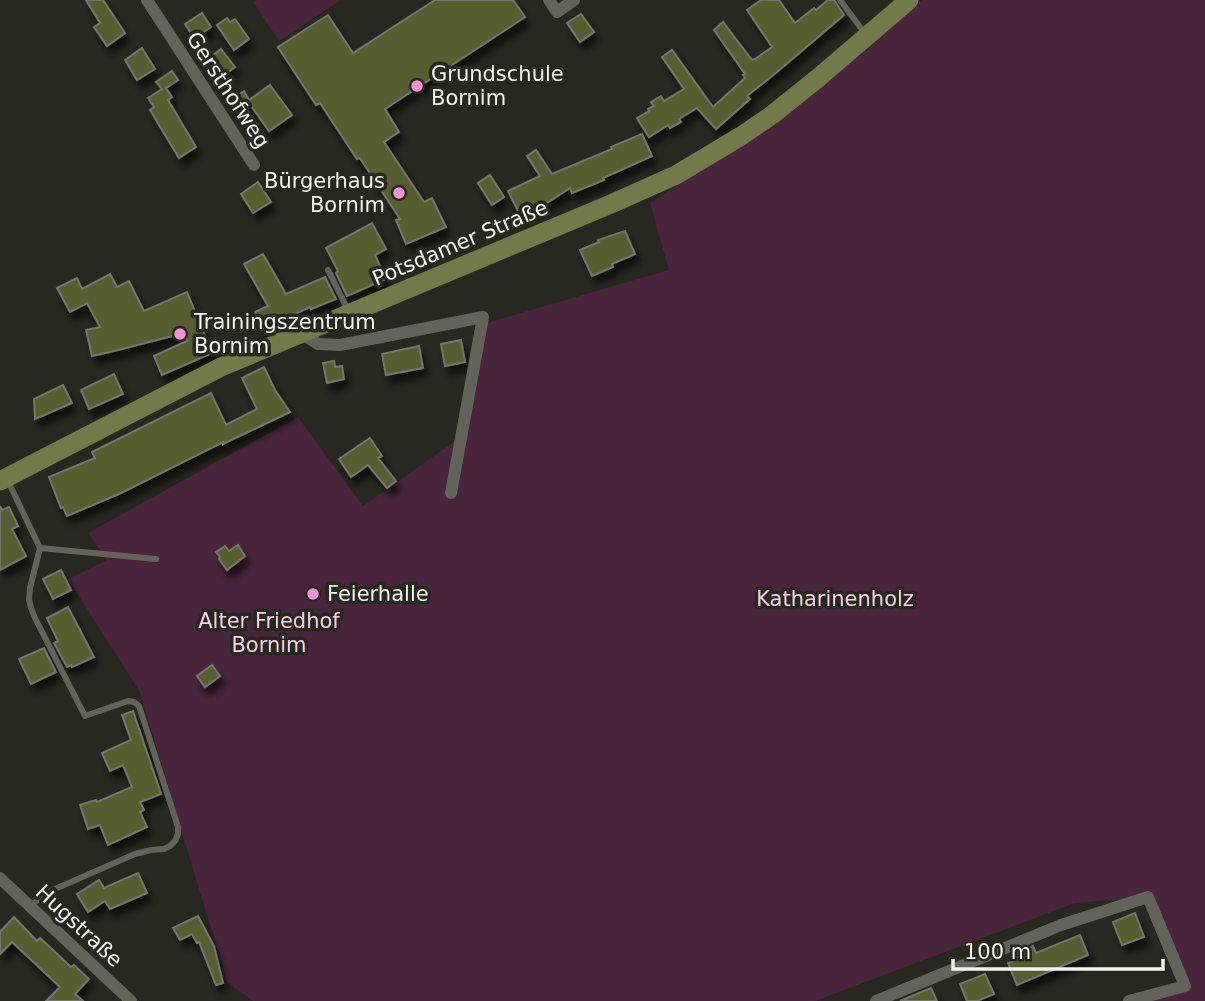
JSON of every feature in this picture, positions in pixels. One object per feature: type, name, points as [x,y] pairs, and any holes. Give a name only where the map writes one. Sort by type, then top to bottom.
[{"type":"main road","name":"Potsdamer Straße","points":[[3,480],[221,367],[676,175],[772,115],[909,0]]},
{"type":"street","name":"Gersthofweg","points":[[147,0],[254,165]]},
{"type":"street","points":[[549,0],[557,12],[574,0]]},
{"type":"street","points":[[301,333],[318,344],[340,345],[483,317],[451,493]]},
{"type":"street","name":"Hugstraße","points":[[0,878],[131,1001]]},
{"type":"street","points":[[876,1001],[1061,925],[1148,897],[1185,986],[1129,1001]]},
{"type":"lane","points":[[840,0],[867,36]]},
{"type":"lane","points":[[328,270],[350,313]]},
{"type":"lane","points":[[3,480],[40,548],[29,599],[34,618],[85,716],[128,701],[139,706],[178,827],[178,834],[170,846],[135,854],[48,892],[30,906]]},
{"type":"lane","points":[[40,548],[156,559]]},
{"type":"green space","points":[[341,0],[279,41],[253,2]]},
{"type":"green space","name":"Katharinenholz","points":[[922,0],[1205,0],[1205,1001],[1129,1001],[1185,985],[1148,897],[1075,903],[815,1001],[253,1001],[227,982],[140,692],[68,579],[107,560],[88,533],[298,417],[363,506],[455,441],[476,326],[669,270],[650,203],[779,122]]},
{"type":"building","points":[[86,0],[103,0],[125,33],[107,46],[94,27],[100,23]]},
{"type":"building","points":[[435,0],[513,0],[525,17],[385,109],[399,132],[384,142],[424,202],[432,198],[446,227],[406,244],[396,220],[400,219],[360,158],[357,159],[320,103],[316,105],[278,47],[328,15],[353,53]]},
{"type":"building","points":[[761,0],[779,0],[795,23],[828,0],[834,0],[844,15],[747,96],[750,99],[716,129],[697,108],[679,119],[681,122],[670,128],[668,125],[649,137],[637,118],[654,106],[651,102],[661,96],[664,101],[684,89],[662,57],[672,50],[713,107],[745,78],[745,74],[714,30],[723,22],[752,60],[755,59],[772,47],[747,10]]},
{"type":"building","points":[[202,13],[211,27],[194,38],[185,24]]},
{"type":"building","points":[[581,14],[594,32],[580,42],[567,23]]},
{"type":"building","points":[[227,18],[230,22],[235,19],[249,39],[234,50],[217,25]]},
{"type":"building","points":[[142,48],[155,69],[137,80],[125,60]]},
{"type":"building","points":[[221,49],[235,67],[217,80],[204,62]]},
{"type":"building","points":[[172,71],[178,80],[166,88],[172,97],[168,100],[196,147],[179,158],[150,110],[154,107],[148,98],[162,89],[156,82]]},
{"type":"building","points":[[270,85],[292,115],[269,131],[249,103],[236,111],[230,101],[244,91],[249,100]]},
{"type":"building","points":[[642,134],[652,156],[572,193],[570,188],[521,217],[508,191],[540,176],[527,156],[536,150],[552,174]]},
{"type":"building","points":[[490,175],[504,197],[492,205],[478,183]]},
{"type":"building","points":[[258,182],[271,202],[253,213],[241,194]]},
{"type":"building","points":[[372,223],[386,249],[375,255],[386,279],[347,296],[326,248]]},
{"type":"building","points":[[625,231],[635,254],[592,276],[580,250],[599,242],[598,240]]},
{"type":"building","points":[[263,254],[286,294],[325,277],[336,299],[311,309],[310,307],[262,329],[255,312],[268,306],[244,264]]},
{"type":"building","points":[[110,274],[117,287],[129,281],[144,311],[187,292],[212,353],[162,375],[154,356],[187,341],[184,333],[92,356],[86,330],[100,327],[87,303],[70,312],[57,288],[77,278],[82,289]]},
{"type":"building","points":[[461,340],[465,362],[445,366],[441,344]]},
{"type":"building","points":[[419,346],[423,368],[386,375],[382,354]]},
{"type":"building","points":[[334,361],[335,367],[342,366],[344,379],[327,383],[323,363]]},
{"type":"building","points":[[264,367],[290,412],[67,516],[63,507],[61,508],[49,477],[95,458],[92,452],[211,393],[226,425],[257,409],[242,378]]},
{"type":"building","points":[[114,374],[123,394],[89,409],[81,390]]},
{"type":"building","points":[[63,385],[72,403],[35,419],[34,399]]},
{"type":"building","points":[[370,438],[382,456],[378,458],[396,481],[387,488],[368,465],[351,477],[339,459]]},
{"type":"building","points":[[0,506],[2,510],[9,507],[18,526],[12,529],[26,556],[0,570]]},
{"type":"building","points":[[238,545],[245,556],[227,570],[216,552],[225,546],[229,551]]},
{"type":"building","points":[[61,570],[71,590],[53,599],[43,579]]},
{"type":"building","points":[[68,607],[94,657],[72,667],[67,667],[54,643],[58,641],[47,618]]},
{"type":"building","points":[[44,648],[56,672],[31,684],[19,659]]},
{"type":"building","points":[[212,665],[220,676],[205,687],[197,676]]},
{"type":"building","points":[[133,711],[161,794],[140,802],[144,810],[140,812],[147,827],[108,845],[100,825],[88,829],[80,805],[96,800],[97,802],[132,787],[123,765],[110,771],[102,753],[131,740],[122,715]]},
{"type":"building","points":[[138,873],[147,893],[110,909],[105,901],[88,912],[77,894],[99,880],[104,888]]},
{"type":"building","points":[[1135,913],[1144,937],[1122,945],[1113,922]]},
{"type":"building","points":[[198,916],[214,946],[223,983],[216,985],[199,942],[197,943],[192,934],[180,940],[173,928]]},
{"type":"building","points":[[14,917],[37,941],[40,938],[71,967],[74,965],[89,979],[75,994],[83,1001],[46,1001],[60,987],[12,942],[0,954],[0,932]]},
{"type":"building","points":[[1080,935],[1088,955],[1017,985],[1008,963],[1014,961],[1011,955],[1033,946],[1036,953]]},
{"type":"building","points":[[985,974],[994,994],[977,1001],[967,1001],[960,984]]},
{"type":"building","points":[[931,988],[937,1001],[900,1001]]},
{"type":"place","name":"Grundschule Bornim","points":[[417,86]]},
{"type":"place","name":"Bürgerhaus Bornim","points":[[399,193]]},
{"type":"place","name":"Trainingszentrum Bornim","points":[[180,334]]},
{"type":"place","name":"Feierhalle","points":[[313,594]]},
{"type":"park label","name":"Alter Friedhof Bornim","points":[[269,633]]}]
